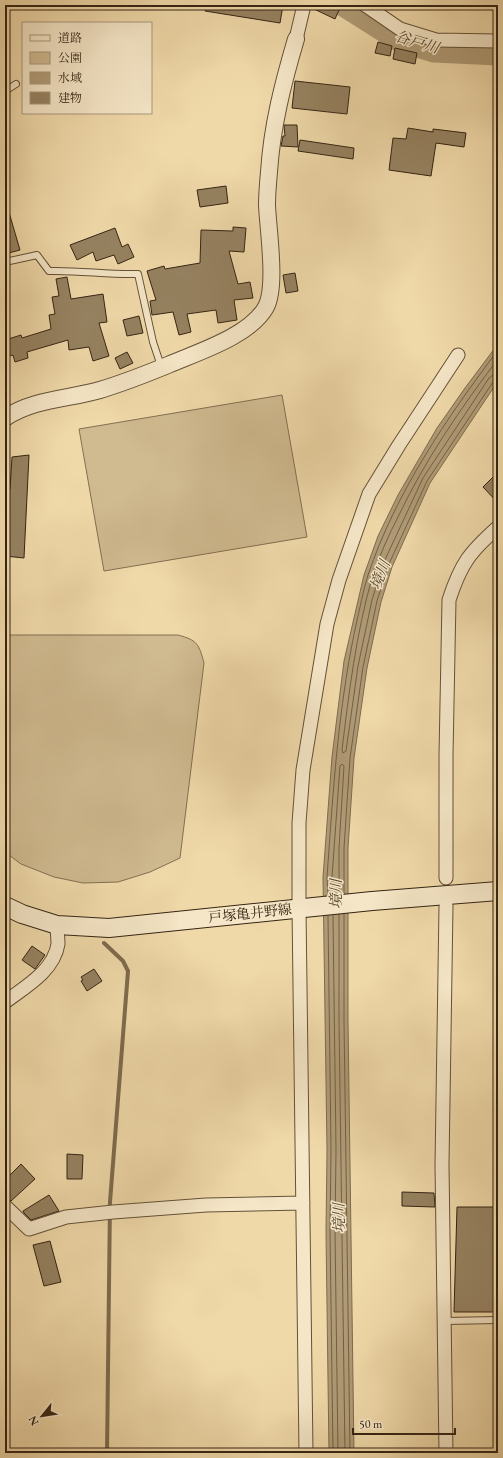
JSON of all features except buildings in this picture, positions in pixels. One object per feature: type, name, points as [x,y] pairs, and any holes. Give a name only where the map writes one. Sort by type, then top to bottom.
[{"type":"main road","name":"戸塚亀井野線","points":[[5,906],[22,914],[56,925],[108,928],[302,907],[498,891]]},
{"type":"street","points":[[5,418],[31,406],[100,390],[162,368],[226,340],[244,330],[256,320],[266,307],[270,294],[271,278],[267,204],[268,172],[274,125],[304,5]]},
{"type":"street","points":[[365,5],[400,29],[436,40],[498,41]]},
{"type":"street","points":[[306,1453],[300,823],[303,770],[326,624],[339,580],[370,494],[399,445],[458,355]]},
{"type":"street","points":[[446,878],[446,755],[449,600],[457,577],[467,558],[477,546],[498,527]]},
{"type":"street","points":[[446,906],[442,1164],[446,1453]]},
{"type":"street","points":[[5,1002],[41,974],[47,966],[54,955],[58,943],[56,925]]},
{"type":"street","points":[[5,1206],[29,1229],[66,1217],[107,1213],[206,1205],[303,1203]]},
{"type":"lane","points":[[5,91],[16,84]]},
{"type":"lane","points":[[5,262],[37,255],[49,271],[74,270],[116,274],[138,274],[153,342],[162,368]]},
{"type":"lane","points":[[445,1320],[498,1320]]},
{"type":"green space","points":[[282,395],[307,537],[104,571],[79,429]]},
{"type":"green space","points":[[5,635],[178,635],[193,641],[199,647],[204,663],[180,858],[150,872],[118,882],[83,883],[54,877],[21,864],[5,852]]},
{"type":"water","name":"境川","points":[[498,344],[498,381],[430,483],[392,567],[381,602],[367,668],[354,758],[348,848],[348,1020],[354,1453],[329,1453],[323,877],[332,757],[344,661],[364,575],[378,536],[398,495],[437,428]]},
{"type":"waterway","name":"谷戸川","points":[[345,5],[399,39],[434,50],[498,53]]},
{"type":"waterway","points":[[104,943],[123,961],[128,971],[110,1202],[107,1453]]}]
